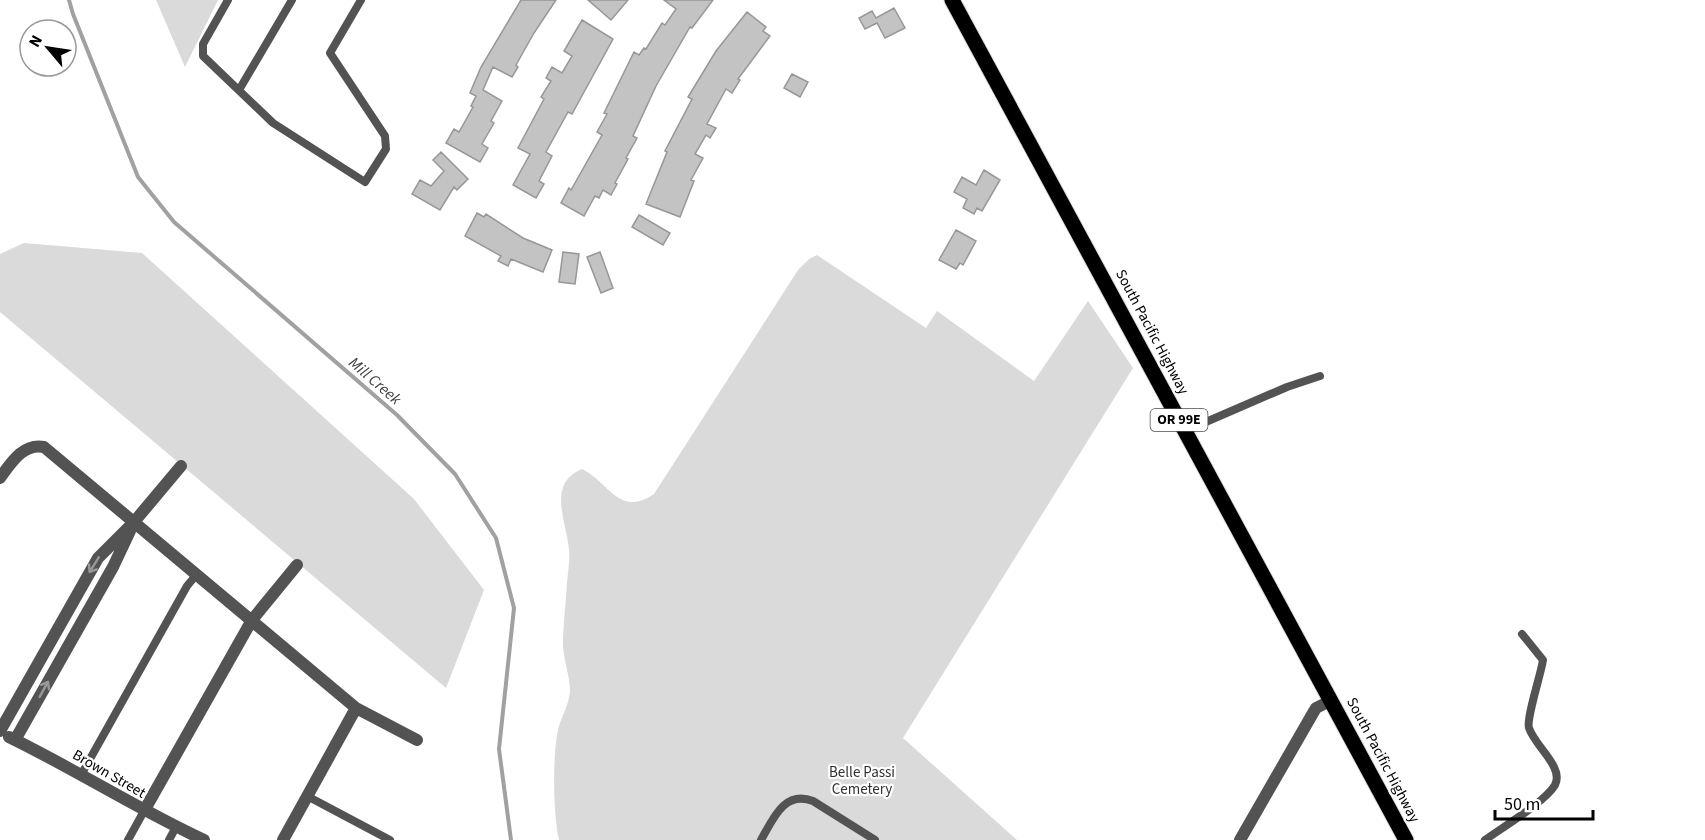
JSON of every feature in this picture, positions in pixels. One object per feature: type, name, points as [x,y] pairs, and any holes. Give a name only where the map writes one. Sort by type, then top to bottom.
[{"type":"main road","name":"South Pacific Highway","points":[[952,0],[1406,840]]},
{"type":"street","points":[[0,478],[19,454],[27,448],[35,445],[54,453],[356,708],[417,740]]},
{"type":"street","points":[[0,732],[98,558],[134,522],[181,466]]},
{"type":"street","points":[[15,740],[113,567],[134,522]]},
{"type":"street","points":[[144,811],[252,620],[297,565]]},
{"type":"street","points":[[1240,840],[1312,712],[1330,701]]},
{"type":"street","points":[[283,840],[356,708]]},
{"type":"street","name":"Brown Street","points":[[0,732],[144,811],[204,840]]},
{"type":"lane","points":[[228,0],[203,44],[203,56],[273,123],[365,182],[386,149],[385,136],[330,53],[361,0]]},
{"type":"lane","points":[[239,90],[292,0]]},
{"type":"lane","points":[[1185,431],[1287,387],[1320,376]]},
{"type":"lane","points":[[81,775],[187,586],[197,574]]},
{"type":"lane","points":[[1485,840],[1543,798],[1555,785],[1557,776],[1555,768],[1528,727],[1543,660],[1522,634]]},
{"type":"lane","points":[[307,796],[390,840]]},
{"type":"lane","points":[[761,840],[786,802],[796,798],[805,798],[875,840]]},
{"type":"lane","points":[[128,840],[144,811]]},
{"type":"lane","points":[[169,840],[176,827]]},
{"type":"green space","points":[[156,0],[218,0],[185,67]]},
{"type":"green space","points":[[24,243],[142,253],[414,499],[484,590],[446,688],[0,312],[0,254]]},
{"type":"green space","name":"Belle Passi Cemetery","points":[[817,255],[926,328],[937,311],[1034,381],[1088,301],[1133,368],[903,738],[1017,840],[559,840],[555,800],[555,751],[559,726],[570,691],[563,646],[569,558],[568,539],[561,505],[564,484],[582,469],[623,500],[632,502],[654,494],[798,270],[809,259]]},
{"type":"building","points":[[521,0],[556,0],[534,33],[512,77],[493,67],[483,90],[502,101],[491,121],[494,123],[482,144],[488,148],[480,162],[446,143],[454,129],[459,132],[473,107],[471,106],[476,96],[470,93],[481,67]]},
{"type":"building","points":[[588,0],[628,0],[611,20]]},
{"type":"building","points":[[664,0],[713,0],[692,28],[690,27],[656,86],[633,136],[637,138],[611,195],[603,190],[599,198],[595,196],[584,216],[561,203],[569,188],[571,190],[602,135],[597,132],[607,114],[604,113],[634,52],[639,55],[644,48],[646,49],[662,23],[665,25],[676,9]]},
{"type":"building","points":[[894,8],[905,28],[885,38],[877,23],[865,29],[859,18],[872,11],[876,18]]},
{"type":"building","points":[[747,12],[766,27],[763,31],[770,36],[738,79],[740,80],[732,93],[726,89],[707,124],[716,128],[710,138],[706,135],[695,154],[703,158],[691,180],[694,181],[680,217],[646,204],[667,152],[665,151],[692,99],[688,97],[716,51]]},
{"type":"building","points":[[582,20],[613,39],[572,114],[568,112],[546,152],[552,156],[539,181],[544,184],[536,198],[513,185],[530,154],[518,148],[544,99],[541,97],[551,81],[546,78],[552,67],[562,73],[572,56],[564,51]]},
{"type":"building","points":[[792,74],[808,82],[800,97],[784,88]]},
{"type":"building","points":[[441,152],[468,179],[457,190],[454,187],[440,210],[412,194],[420,180],[431,186],[444,171],[433,160]]},
{"type":"building","points":[[984,170],[1000,180],[982,211],[977,208],[974,214],[963,208],[967,199],[954,192],[962,177],[976,185]]},
{"type":"building","points":[[477,213],[484,217],[486,214],[523,238],[552,250],[543,272],[511,259],[508,266],[498,261],[501,256],[465,236]]},
{"type":"building","points":[[639,215],[670,233],[663,245],[632,227]]},
{"type":"building","points":[[956,230],[976,241],[963,265],[960,263],[956,269],[939,260]]},
{"type":"building","points":[[563,252],[579,254],[575,284],[559,282]]},
{"type":"building","points":[[600,252],[613,288],[601,293],[587,257]]},
{"type":"waterway","name":"Mill Creek","points":[[69,0],[138,177],[174,222],[397,415],[455,474],[496,538],[514,608],[499,749],[511,840]]}]
